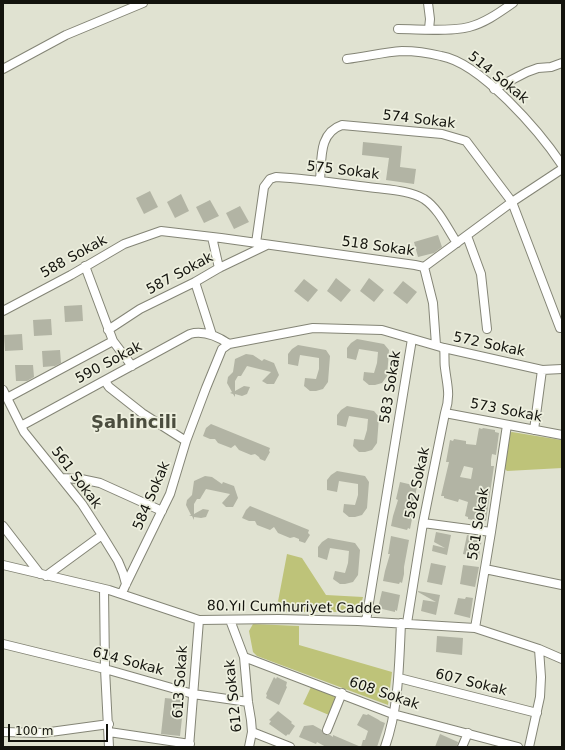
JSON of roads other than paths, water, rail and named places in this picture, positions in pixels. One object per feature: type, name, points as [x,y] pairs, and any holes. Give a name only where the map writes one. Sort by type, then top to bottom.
[{"type":"street","points":[[3,69],[66,35],[143,3]]},
{"type":"street","points":[[428,3],[430,19],[429,29]]},
{"type":"street","points":[[398,29],[469,27],[513,3]]},
{"type":"street","name":"514 Sokak","points":[[347,59],[403,51],[443,56],[456,61],[470,69],[517,109],[553,151],[562,165]]},
{"type":"street","points":[[494,89],[527,72],[562,63]]},
{"type":"street","name":"574 Sokak","points":[[320,180],[323,145],[330,131],[335,127],[342,125],[442,134],[466,140],[512,202],[561,328]]},
{"type":"street","name":"518 Sokak","points":[[161,231],[424,267],[512,202],[562,169]]},
{"type":"street","name":"575 Sokak","points":[[256,243],[264,187],[266,182],[276,177],[320,180],[418,196],[437,212],[457,243]]},
{"type":"street","name":"588 Sokak","points":[[3,311],[124,244],[161,231]]},
{"type":"street","points":[[467,236],[481,274],[487,329]]},
{"type":"street","points":[[212,237],[219,268]]},
{"type":"street","name":"587 Sokak","points":[[108,330],[140,309],[267,245]]},
{"type":"street","points":[[85,266],[113,341],[132,366]]},
{"type":"street","points":[[424,267],[433,303],[436,345]]},
{"type":"street","points":[[195,282],[212,335],[230,344]]},
{"type":"street","name":"583 Sokak","points":[[230,344],[313,328],[382,330],[412,339],[366,621]]},
{"type":"street","name":"590 Sokak","points":[[21,426],[190,334],[203,332],[212,335]]},
{"type":"street","name":"572 Sokak","points":[[412,339],[444,348],[542,370],[562,369]]},
{"type":"street","points":[[7,398],[113,341]]},
{"type":"street","name":"584 Sokak","points":[[122,593],[170,494],[186,441],[222,349],[230,344]]},
{"type":"street","name":"582 Sokak","points":[[384,747],[389,734],[399,678],[404,623],[448,403],[449,389],[445,368],[444,348]]},
{"type":"street","points":[[534,430],[542,370]]},
{"type":"street","points":[[105,381],[109,387],[142,413],[186,441]]},
{"type":"street","name":"561 Sokak","points":[[3,390],[24,432],[82,504],[102,535],[118,561],[126,584]]},
{"type":"street","name":"573 Sokak","points":[[445,413],[562,435]]},
{"type":"street","name":"581 Sokak","points":[[475,628],[507,425]]},
{"type":"street","points":[[61,478],[81,479],[100,483],[162,511]]},
{"type":"street","points":[[423,523],[491,532]]},
{"type":"street","points":[[3,526],[43,575],[102,535]]},
{"type":"street","name":"80.Yıl Cumhuriyet Cadde","points":[[3,565],[122,593],[199,620],[279,619],[366,621],[475,628],[539,649],[562,660]]},
{"type":"street","points":[[485,570],[562,585]]},
{"type":"street","points":[[104,589],[105,669],[109,747]]},
{"type":"street","name":"613 Sokak","points":[[189,746],[199,620]]},
{"type":"street","name":"612 Sokak","points":[[230,620],[244,657],[252,732],[249,747]]},
{"type":"street","name":"614 Sokak","points":[[3,644],[105,669],[193,694],[248,702]]},
{"type":"street","points":[[529,746],[537,713],[540,677],[539,649]]},
{"type":"street","name":"608 Sokak","points":[[244,657],[342,693],[393,714],[518,747]]},
{"type":"street","name":"607 Sokak","points":[[399,678],[537,713]]},
{"type":"street","points":[[327,730],[342,693]]},
{"type":"street","points":[[3,732],[43,733],[109,728],[189,746]]},
{"type":"street","points":[[252,732],[290,747]]},
{"type":"street","points":[[462,747],[468,733]]},
{"type":"district","name":"Şahincili","points":[[134,423]]}]
